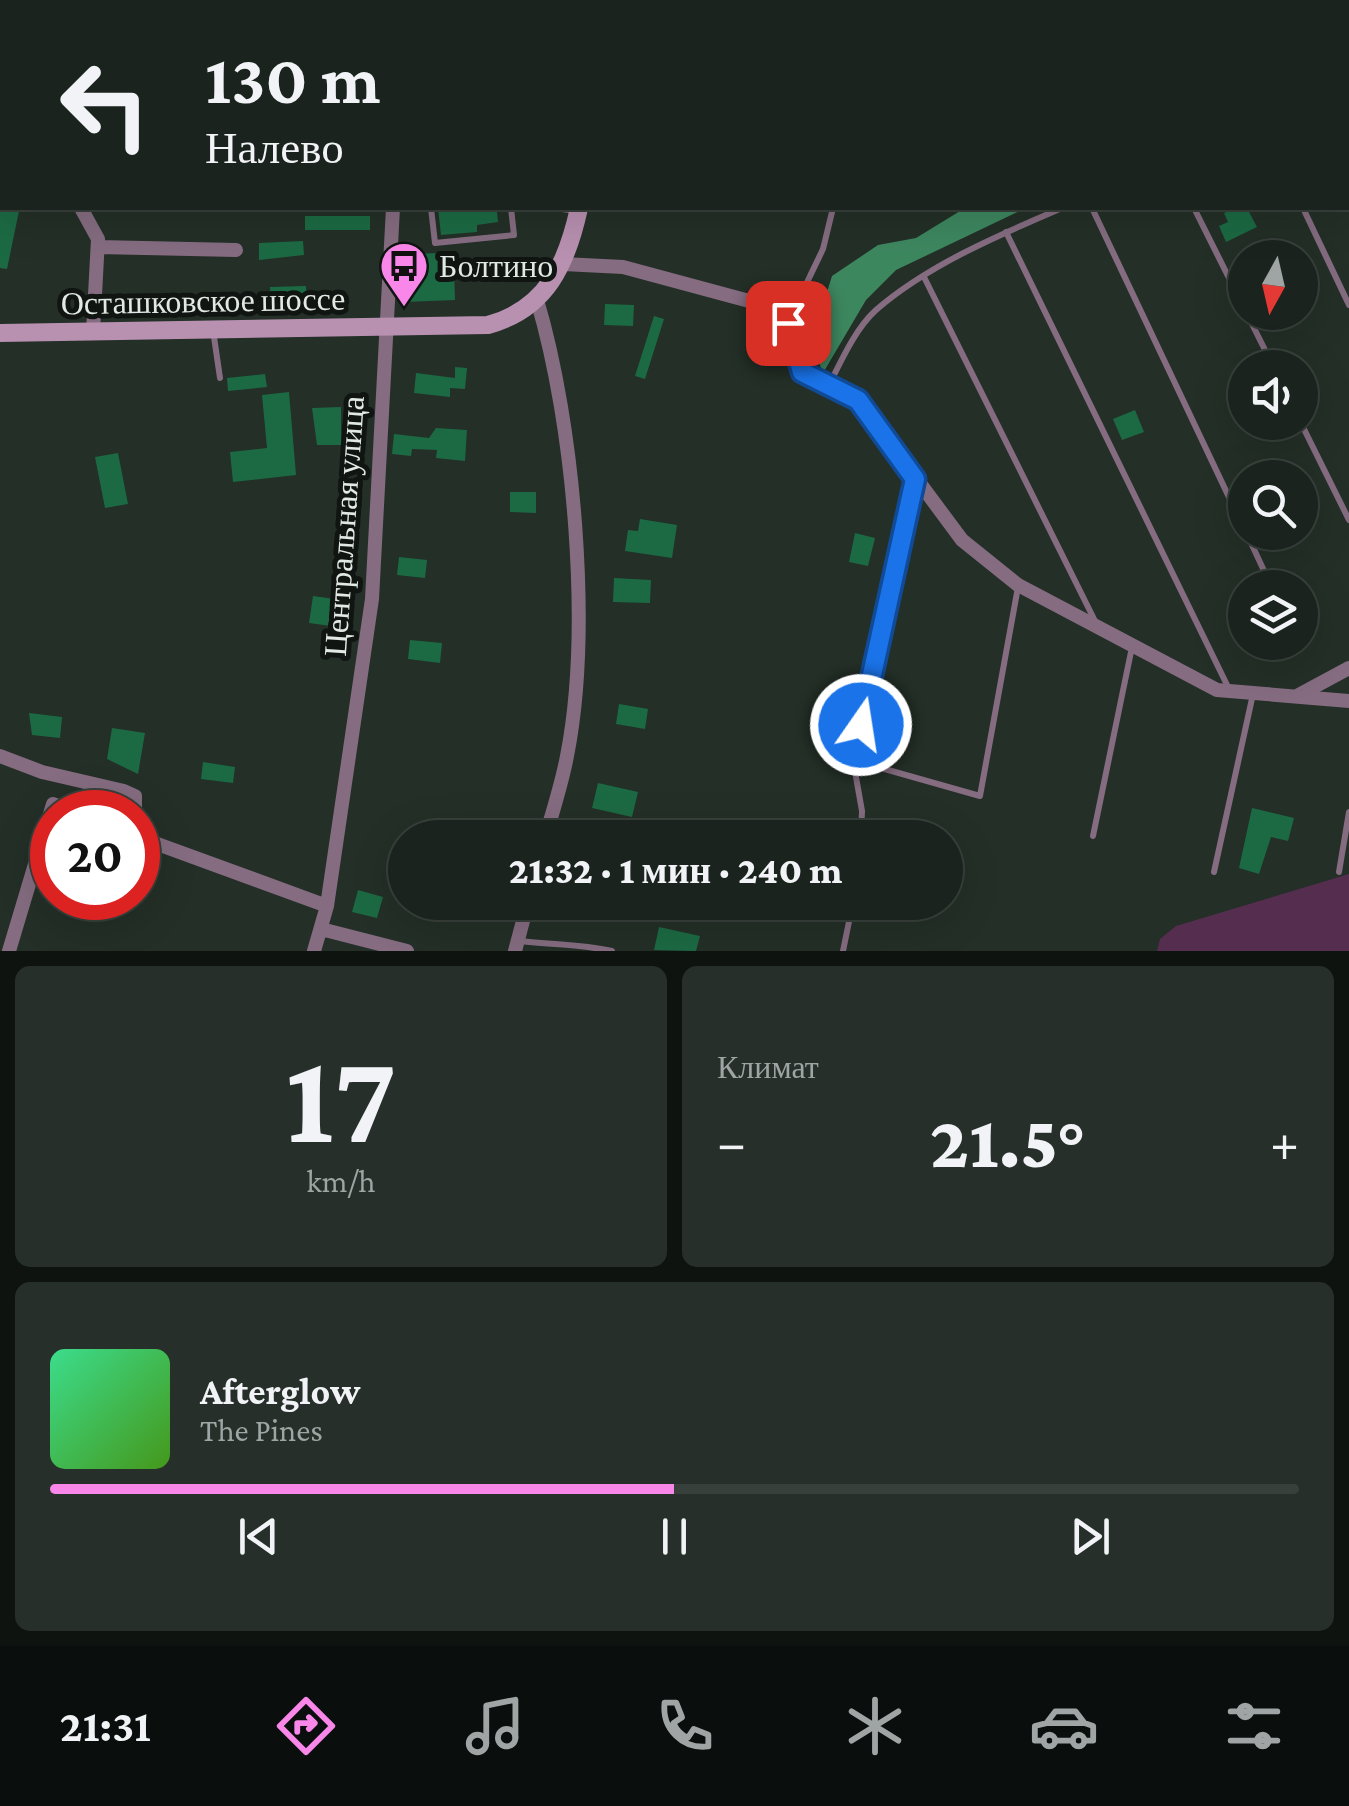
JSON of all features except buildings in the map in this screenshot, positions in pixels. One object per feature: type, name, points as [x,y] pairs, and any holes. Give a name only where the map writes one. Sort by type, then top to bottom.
[{"type":"main road","name":"Осташковское шоссе","points":[[0,333],[488,325],[522,313],[537,300],[563,264],[578,210]]},
{"type":"street","points":[[83,210],[96,228],[98,247],[93,332]]},
{"type":"street","name":"Центральная улица","points":[[314,951],[327,906],[372,599],[393,210]]},
{"type":"street","points":[[98,247],[236,250]]},
{"type":"street","points":[[563,264],[642,272],[771,308],[788,323],[802,372],[858,400],[962,540],[1018,586],[1218,690],[1349,701]]},
{"type":"street","points":[[537,300],[552,346],[568,466],[579,643],[568,755],[551,820]]},
{"type":"street","points":[[1294,698],[1349,668]]},
{"type":"street","points":[[0,756],[42,772],[116,790]]},
{"type":"street","points":[[42,772],[48,790]]},
{"type":"street","points":[[160,845],[327,906]]},
{"type":"street","points":[[9,951],[30,881]]},
{"type":"street","points":[[516,946],[523,920]]},
{"type":"street","points":[[321,929],[407,951]]},
{"type":"lane","points":[[431,210],[434,243],[514,235],[513,210]]},
{"type":"lane","points":[[788,323],[823,249],[833,210]]},
{"type":"lane","points":[[830,383],[874,312],[924,277],[1006,232],[1057,210]]},
{"type":"lane","points":[[1093,210],[1228,496]]},
{"type":"lane","points":[[1195,210],[1228,275]]},
{"type":"lane","points":[[1304,210],[1349,305]]},
{"type":"lane","points":[[392,227],[408,227]]},
{"type":"lane","points":[[1006,232],[1230,692]]},
{"type":"lane","points":[[924,277],[1098,626]]},
{"type":"lane","points":[[213,330],[220,378]]},
{"type":"lane","points":[[1309,440],[1349,520]]},
{"type":"lane","points":[[862,820],[853,760],[915,479]]},
{"type":"lane","points":[[853,760],[980,796],[1018,586]]},
{"type":"lane","points":[[1093,836],[1132,647]]},
{"type":"lane","points":[[1214,872],[1253,694]]},
{"type":"lane","points":[[1339,872],[1349,812]]},
{"type":"lane","points":[[844,951],[850,920]]},
{"type":"lane","points":[[516,946],[563,946],[574,942],[612,951]]},
{"type":"shaded area","points":[[962,210],[1022,210],[896,270],[866,300],[823,373],[811,343],[832,276],[878,245],[916,238]]},
{"type":"shaded area","points":[[1349,874],[1349,951],[1157,951],[1160,939],[1176,926]]},
{"type":"place","name":"Болтино","points":[[404,308]]},
{"type":"route","points":[[788,323],[802,372],[858,400],[915,479],[861,725]]}]
